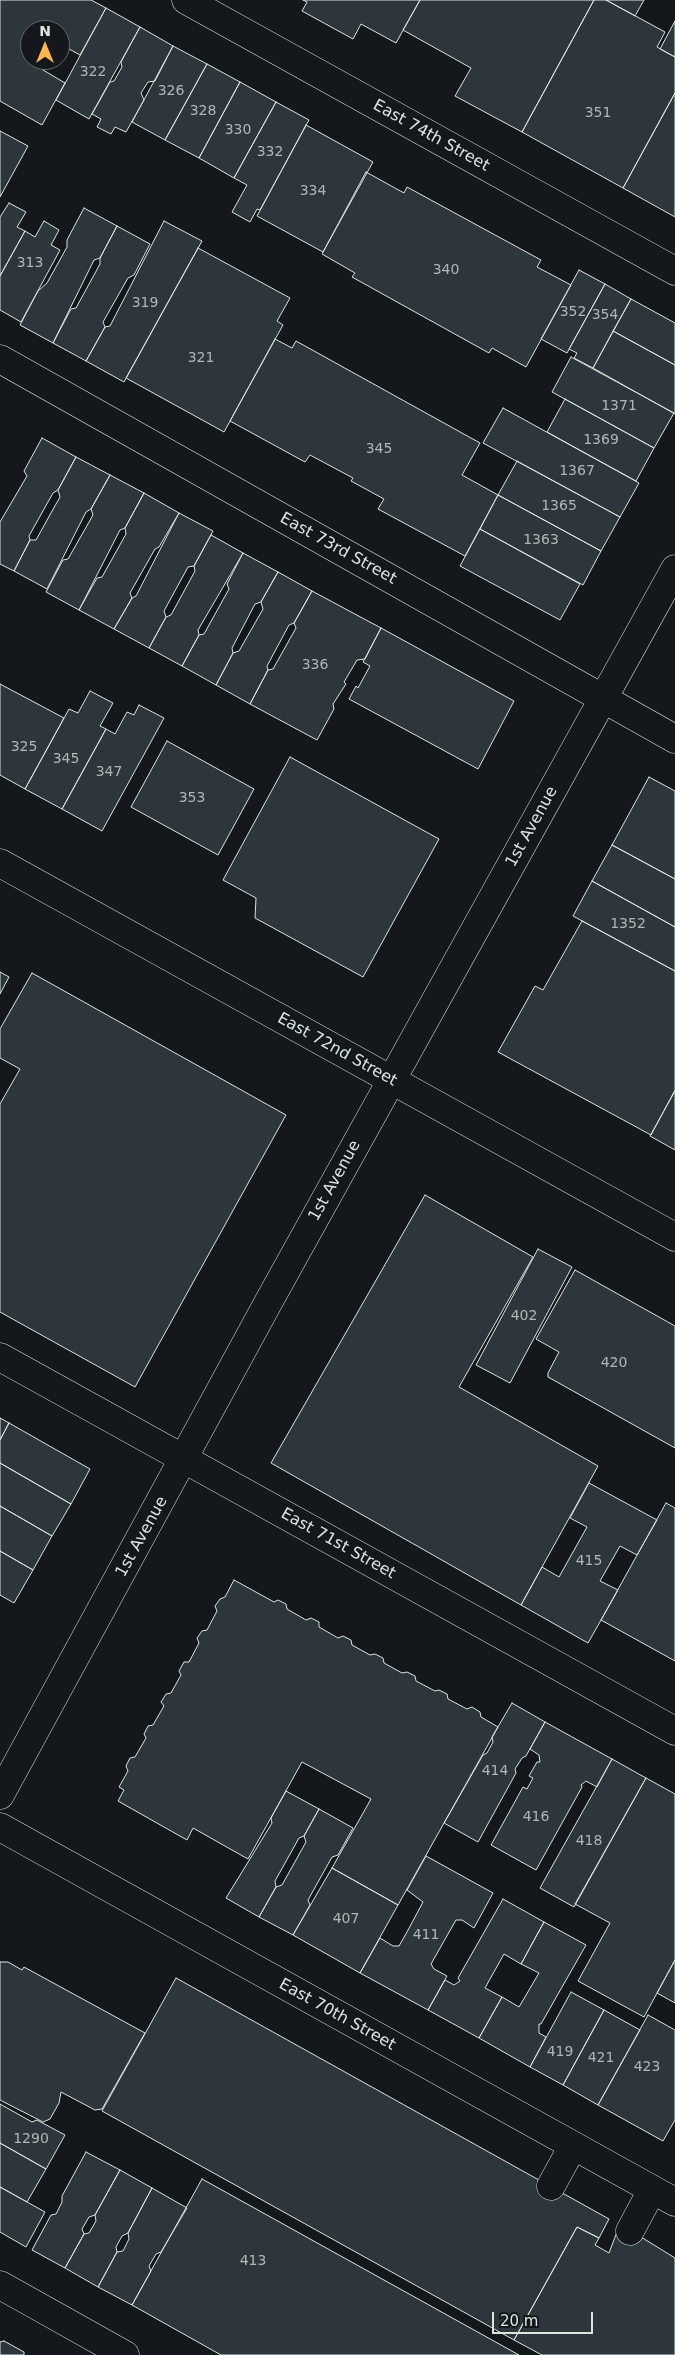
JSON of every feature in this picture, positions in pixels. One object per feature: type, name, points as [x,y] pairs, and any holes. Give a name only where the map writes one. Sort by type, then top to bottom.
[{"type":"street","name":"East 74th Street","points":[[186,0],[675,271]]},
{"type":"street","name":"East 73rd Street","points":[[0,359],[675,739]]},
{"type":"street","name":"1st Avenue","points":[[0,1795],[269,1301],[675,569]]},
{"type":"street","name":"East 72nd Street","points":[[0,863],[675,1237]]},
{"type":"street","name":"East 71st Street","points":[[0,1357],[675,1731]]},
{"type":"street","name":"East 70th Street","points":[[0,1827],[664,2196]]},
{"type":"street","points":[[551,2186],[573,2146]]},
{"type":"street","points":[[630,2231],[664,2196]]},
{"type":"street","points":[[0,2285],[125,2355]]},
{"type":"building","points":[[0,0],[91,0],[106,8],[80,55],[70,50],[70,20],[20,20],[20,70],[43,70],[65,83],[42,125],[0,101]]},
{"type":"building","points":[[303,0],[420,0],[396,43],[361,24],[353,39],[302,11],[307,2]]},
{"type":"building","points":[[420,0],[594,0],[522,132],[455,96],[471,68],[403,30]]},
{"type":"building","points":[[594,0],[606,0],[665,32],[657,47],[675,57],[675,93],[623,188],[522,132]]},
{"type":"building","points":[[606,0],[644,0],[635,16]]},
{"type":"building","points":[[106,8],[140,27],[89,119],[56,100]]},
{"type":"building","points":[[675,21],[675,57],[660,49]]},
{"type":"building","points":[[140,27],[173,46],[155,81],[148,82],[141,93],[144,100],[126,132],[115,127],[111,134],[97,127],[101,119],[92,114],[110,82],[114,81],[122,67],[121,62]]},
{"type":"building","points":[[173,46],[207,64],[165,140],[132,122]]},
{"type":"building","points":[[207,64],[240,82],[199,158],[165,140]]},
{"type":"building","points":[[240,82],[276,102],[234,178],[199,158]]},
{"type":"building","points":[[675,93],[675,217],[623,188]]},
{"type":"building","points":[[276,102],[309,120],[260,210],[257,209],[250,222],[232,212],[247,185],[234,178]]},
{"type":"building","points":[[306,125],[373,162],[323,252],[257,216]]},
{"type":"building","points":[[0,131],[28,146],[0,197]]},
{"type":"building","points":[[366,172],[404,193],[407,187],[541,260],[537,267],[571,285],[526,367],[492,348],[489,353],[352,277],[355,273],[322,254]]},
{"type":"building","points":[[9,203],[26,212],[17,227],[25,231],[0,276],[0,217]]},
{"type":"building","points":[[84,208],[117,226],[100,258],[94,260],[53,343],[20,325],[38,291],[47,283],[67,247],[67,240]]},
{"type":"building","points":[[44,221],[59,230],[51,245],[60,250],[21,322],[0,310],[0,276],[25,231],[35,237]]},
{"type":"building","points":[[164,221],[202,241],[124,382],[86,361],[105,327],[110,326]]},
{"type":"building","points":[[117,226],[150,244],[134,275],[128,278],[103,322],[105,327],[86,361],[53,343],[71,309],[76,308],[100,264],[100,258]]},
{"type":"building","points":[[198,248],[290,298],[277,321],[283,325],[224,432],[126,378]]},
{"type":"building","points":[[579,270],[605,284],[567,353],[541,339]]},
{"type":"building","points":[[605,284],[631,299],[593,368],[574,358],[577,353],[569,349]]},
{"type":"building","points":[[631,299],[675,323],[675,365],[613,331]]},
{"type":"building","points":[[613,331],[675,365],[675,414],[593,368]]},
{"type":"building","points":[[275,339],[292,348],[296,341],[480,443],[462,475],[498,495],[465,556],[378,509],[384,499],[351,481],[353,478],[310,455],[305,462],[230,421]]},
{"type":"building","points":[[571,357],[674,413],[654,448],[552,392]]},
{"type":"building","points":[[565,399],[654,448],[636,481],[547,432]]},
{"type":"building","points":[[503,408],[639,483],[620,517],[483,443]]},
{"type":"building","points":[[42,438],[76,457],[29,536],[30,540],[14,571],[0,564],[0,522],[27,476],[24,471]]},
{"type":"building","points":[[76,457],[110,475],[91,509],[86,512],[47,589],[14,571],[30,540],[36,540],[60,497],[58,490]]},
{"type":"building","points":[[517,461],[620,517],[601,551],[498,495]]},
{"type":"building","points":[[110,475],[144,493],[125,528],[120,530],[79,610],[46,592],[63,560],[68,559],[93,515],[91,509]]},
{"type":"building","points":[[144,493],[179,513],[159,547],[155,549],[130,593],[132,598],[114,629],[79,610],[97,578],[102,577],[126,534],[125,528]]},
{"type":"building","points":[[498,495],[601,551],[583,585],[480,529]]},
{"type":"building","points":[[179,513],[213,531],[194,566],[188,567],[164,611],[166,617],[149,648],[114,629],[132,598],[136,596]]},
{"type":"building","points":[[480,529],[580,584],[560,620],[460,566]]},
{"type":"building","points":[[211,535],[243,553],[198,630],[199,635],[182,666],[149,648],[166,617],[171,615],[195,571],[194,566]]},
{"type":"building","points":[[243,553],[278,572],[261,602],[255,604],[232,648],[233,653],[216,685],[182,666],[199,635],[204,634],[229,589],[227,584]]},
{"type":"building","points":[[278,572],[312,591],[294,623],[289,625],[267,666],[268,670],[250,704],[216,685],[233,653],[239,651],[263,609],[261,602]]},
{"type":"building","points":[[312,591],[381,628],[365,659],[357,660],[344,682],[346,684],[333,704],[334,709],[317,740],[250,704],[268,670],[273,669],[296,628],[294,623]]},
{"type":"building","points":[[381,628],[514,701],[478,769],[349,699],[356,686],[358,688],[370,666],[363,662]]},
{"type":"building","points":[[0,684],[64,718],[25,789],[0,775]]},
{"type":"building","points":[[90,691],[113,703],[100,726],[106,729],[62,809],[25,789],[69,709],[78,713]]},
{"type":"building","points":[[139,705],[164,718],[102,831],[62,809],[106,729],[115,734],[127,712],[134,715]]},
{"type":"building","points":[[167,741],[254,789],[218,855],[131,807]]},
{"type":"building","points":[[290,757],[439,839],[363,977],[255,918],[256,898],[223,880]]},
{"type":"building","points":[[649,777],[675,791],[675,879],[612,845]]},
{"type":"building","points":[[612,845],[675,879],[675,927],[592,881]]},
{"type":"building","points":[[592,881],[675,927],[675,971],[573,916]]},
{"type":"building","points":[[582,921],[675,971],[675,1090],[651,1135],[498,1052],[535,986],[543,990]]},
{"type":"building","points":[[0,972],[9,977],[0,994]]},
{"type":"building","points":[[32,973],[286,1115],[135,1387],[0,1312],[0,1104],[20,1069],[0,1058],[0,1029]]},
{"type":"building","points":[[675,1091],[675,1150],[650,1136]]},
{"type":"building","points":[[425,1195],[533,1257],[459,1387],[598,1466],[521,1605],[271,1463]]},
{"type":"building","points":[[538,1249],[572,1267],[510,1383],[476,1365]]},
{"type":"building","points":[[575,1270],[675,1326],[675,1448],[548,1377],[548,1373],[559,1352],[536,1339]]},
{"type":"building","points":[[0,1418],[9,1423],[0,1440]]},
{"type":"building","points":[[9,1423],[90,1469],[71,1504],[0,1463],[0,1440]]},
{"type":"building","points":[[0,1463],[71,1504],[52,1536],[0,1506]]},
{"type":"building","points":[[589,1483],[657,1520],[637,1555],[620,1546],[600,1581],[618,1590],[588,1643],[521,1605],[542,1567],[559,1577],[587,1527],[570,1518]]},
{"type":"building","points":[[666,1503],[675,1508],[675,1661],[601,1620]]},
{"type":"building","points":[[0,1506],[52,1536],[33,1570],[0,1551]]},
{"type":"building","points":[[0,1551],[33,1570],[14,1603],[0,1595]]},
{"type":"building","points":[[234,1580],[274,1602],[278,1600],[286,1604],[287,1609],[306,1620],[311,1618],[319,1622],[319,1627],[338,1638],[343,1636],[351,1640],[352,1645],[370,1655],[375,1654],[383,1658],[384,1663],[402,1673],[407,1672],[415,1676],[416,1681],[435,1691],[439,1690],[447,1694],[448,1699],[467,1709],[472,1707],[480,1712],[481,1717],[498,1727],[398,1905],[332,1868],[371,1799],[302,1762],[248,1859],[193,1828],[187,1840],[118,1801],[124,1790],[119,1787],[128,1771],[126,1766],[130,1758],[135,1757],[146,1738],[144,1734],[148,1726],[153,1725],[164,1706],[161,1702],[166,1694],[171,1693],[181,1675],[179,1671],[184,1662],[189,1662],[199,1643],[197,1638],[202,1631],[207,1630],[217,1611],[215,1606],[220,1599],[225,1597]]},
{"type":"building","points":[[512,1703],[545,1722],[526,1756],[522,1758],[515,1769],[516,1773],[478,1842],[444,1823],[483,1755],[487,1753],[493,1742],[492,1737]]},
{"type":"building","points":[[545,1722],[612,1759],[597,1787],[586,1781],[581,1785],[582,1787],[536,1870],[491,1845],[523,1787],[527,1789],[533,1778],[529,1776],[537,1762],[540,1762],[539,1755],[530,1749]]},
{"type":"building","points":[[612,1759],[646,1778],[574,1907],[540,1888]]},
{"type":"building","points":[[646,1778],[675,1794],[675,1960],[644,2017],[578,1981],[610,1923],[575,1904]]},
{"type":"building","points":[[286,1791],[319,1809],[304,1836],[299,1838],[275,1881],[276,1887],[259,1917],[226,1898],[272,1823],[271,1818]]},
{"type":"building","points":[[319,1809],[353,1828],[338,1855],[332,1857],[308,1900],[310,1905],[293,1935],[259,1917],[276,1887],[282,1885],[306,1842],[304,1836]]},
{"type":"building","points":[[426,1856],[493,1893],[474,1928],[462,1920],[456,1920],[431,1964],[434,1969],[447,1976],[428,2010],[360,1973],[380,1938],[393,1946],[399,1946],[407,1932],[423,1902],[407,1890]]},
{"type":"building","points":[[332,1868],[398,1905],[360,1973],[293,1935]]},
{"type":"building","points":[[503,1899],[544,1922],[521,1964],[504,1954],[485,1988],[502,1997],[479,2038],[428,2010],[445,1980],[454,1985],[460,1981],[458,1978]]},
{"type":"building","points":[[544,1922],[586,1945],[541,2024],[539,2024],[539,2033],[546,2037],[530,2067],[479,2038],[502,1997],[519,2007],[539,1973],[521,1964]]},
{"type":"building","points":[[675,1960],[675,2003],[657,1993]]},
{"type":"building","points":[[0,1962],[8,1962],[22,1970],[24,1967],[145,2033],[102,2109],[95,2110],[61,2092],[59,2103],[50,2119],[43,2122],[0,2100]]},
{"type":"building","points":[[176,1978],[609,2219],[599,2238],[577,2227],[514,2340],[102,2111]]},
{"type":"building","points":[[571,1992],[604,2010],[563,2085],[530,2067]]},
{"type":"building","points":[[604,2010],[640,2030],[598,2105],[563,2085]]},
{"type":"building","points":[[648,2015],[675,2030],[675,2120],[663,2141],[598,2105]]},
{"type":"building","points":[[0,2104],[32,2122],[37,2120],[65,2135],[46,2169],[0,2143]]},
{"type":"building","points":[[0,2143],[46,2169],[27,2202],[0,2187]]},
{"type":"building","points":[[86,2152],[120,2170],[95,2215],[89,2217],[82,2229],[84,2234],[65,2268],[32,2250],[51,2215],[56,2214],[62,2202],[62,2196]]},
{"type":"building","points":[[120,2170],[152,2188],[128,2233],[122,2236],[116,2247],[117,2252],[98,2287],[65,2268],[84,2234],[89,2233],[96,2221],[95,2215]]},
{"type":"building","points":[[202,2179],[519,2355],[221,2355],[132,2305]]},
{"type":"building","points":[[0,2187],[45,2212],[26,2247],[0,2232]]},
{"type":"building","points":[[152,2188],[187,2208],[161,2252],[156,2254],[149,2266],[151,2271],[132,2305],[98,2287],[117,2252],[123,2251],[129,2239],[128,2233]]},
{"type":"building","points":[[620,2224],[675,2258],[675,2355],[542,2355],[514,2340],[577,2227],[599,2238],[595,2245],[609,2253]]},
{"type":"building","points":[[4,2341],[24,2352],[24,2355],[0,2355],[0,2342]]}]
